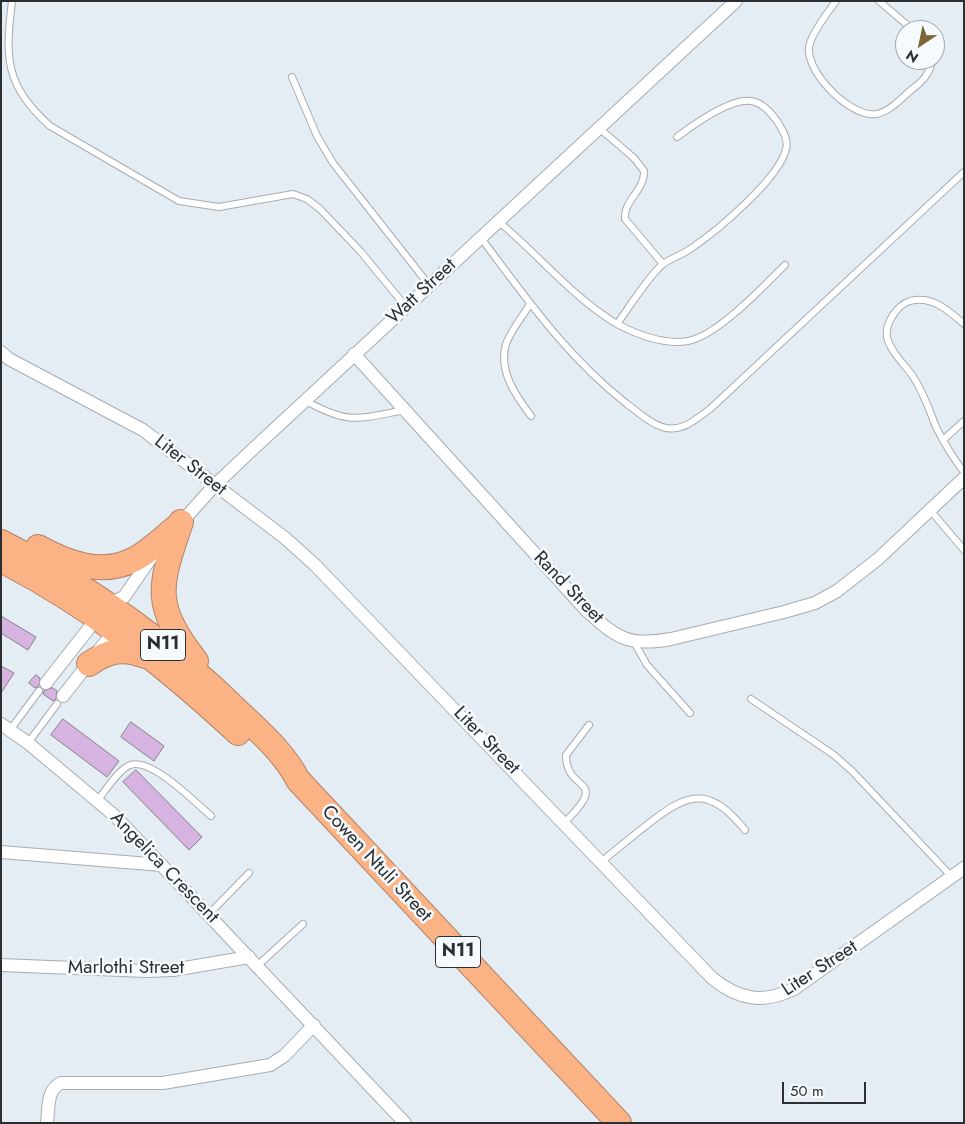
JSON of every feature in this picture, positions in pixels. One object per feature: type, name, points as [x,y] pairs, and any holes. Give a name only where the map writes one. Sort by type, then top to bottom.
[{"type":"highway","points":[[1,528],[49,553],[89,568],[108,568],[133,560],[180,524]]},
{"type":"highway","points":[[180,524],[164,575],[162,598],[178,636],[222,695]]},
{"type":"highway","name":"Cowen Ntuli Street","points":[[1,542],[34,558],[171,651],[222,695],[281,755],[298,780],[620,1123]]},
{"type":"highway","name":"Cowen Ntuli Street","points":[[1,560],[113,613],[156,660],[271,763],[284,773],[298,780]]},
{"type":"highway","points":[[88,664],[116,650],[127,650],[156,660]]},
{"type":"street","name":"Watt Street","points":[[60,700],[88,664],[113,613],[151,557],[214,486],[304,400],[499,222],[736,1]]},
{"type":"street","name":"Liter Street","points":[[1,352],[9,359],[143,430],[214,486],[285,538],[315,564],[712,978],[735,994],[756,1000],[781,996],[794,989],[964,868]]},
{"type":"street","name":"Rand Street","points":[[354,354],[586,610],[619,637],[634,642],[650,643],[671,639],[815,603],[852,582],[964,478]]},
{"type":"street","name":"Watt Street","points":[[43,687],[113,613]]},
{"type":"street","name":"Angelica Crescent","points":[[6,727],[97,801],[162,865],[405,1123]]},
{"type":"street","points":[[1,852],[162,865]]},
{"type":"street","name":"Marlothi Street","points":[[1,965],[146,971],[253,962]]},
{"type":"street","points":[[47,1123],[50,1096],[53,1089],[61,1083],[163,1083],[270,1065],[284,1056],[314,1025]]},
{"type":"lane","points":[[12,1],[8,30],[10,62],[16,87],[32,110],[50,126],[179,201],[219,207],[292,194],[307,198],[361,252],[406,307]]},
{"type":"lane","points":[[836,1],[809,45],[815,72],[848,106],[867,114],[876,114],[890,108],[924,80],[929,70]]},
{"type":"lane","points":[[880,1],[902,20]]},
{"type":"lane","points":[[292,77],[316,136],[333,164],[429,286]]},
{"type":"lane","points":[[617,324],[663,264],[704,239],[733,214],[772,174],[787,148],[786,138],[781,127],[770,111],[750,101],[742,102],[712,114],[676,137]]},
{"type":"lane","points":[[599,128],[634,158],[644,171],[641,185],[625,211],[625,219],[663,264]]},
{"type":"lane","points":[[481,238],[544,323],[593,376],[618,397],[664,428],[686,426],[710,409],[964,172]]},
{"type":"lane","points":[[499,222],[534,251],[585,302],[617,324],[632,331],[662,340],[690,341],[728,318],[785,265]]},
{"type":"lane","points":[[964,324],[944,307],[924,300],[914,300],[900,307],[889,324],[887,332],[888,342],[915,380],[943,440],[964,472]]},
{"type":"lane","points":[[530,304],[510,338],[504,354],[509,382],[514,395],[531,416]]},
{"type":"lane","points":[[304,400],[326,412],[346,418],[405,410]]},
{"type":"lane","points":[[943,440],[964,421]]},
{"type":"lane","points":[[930,510],[964,550]]},
{"type":"lane","points":[[634,642],[647,665],[690,713]]},
{"type":"lane","name":"Watt Street","points":[[6,727],[43,687]]},
{"type":"lane","points":[[751,699],[834,755],[852,771],[952,877]]},
{"type":"lane","name":"Watt Street","points":[[28,743],[60,700]]},
{"type":"lane","points":[[564,823],[581,806],[586,797],[585,789],[569,769],[566,755],[589,726]]},
{"type":"lane","points":[[97,801],[126,767],[136,764],[154,770],[211,816]]},
{"type":"lane","points":[[601,862],[662,813],[679,802],[689,799],[704,799],[714,803],[732,815],[745,830]]},
{"type":"lane","points":[[210,914],[249,873]]},
{"type":"lane","points":[[253,962],[303,924]]},
{"type":"building","points":[[1,616],[36,637],[28,650],[1,633]]},
{"type":"building","points":[[1,666],[14,673],[1,693]]},
{"type":"building","points":[[36,675],[40,678],[39,686],[35,688],[29,683]]},
{"type":"building","points":[[53,688],[57,691],[56,699],[53,701],[43,694],[44,691]]},
{"type":"building","points":[[63,719],[119,761],[107,777],[51,735]]},
{"type":"building","points":[[131,722],[164,746],[154,761],[121,737]]},
{"type":"building","points":[[136,770],[202,837],[189,850],[123,782]]}]
